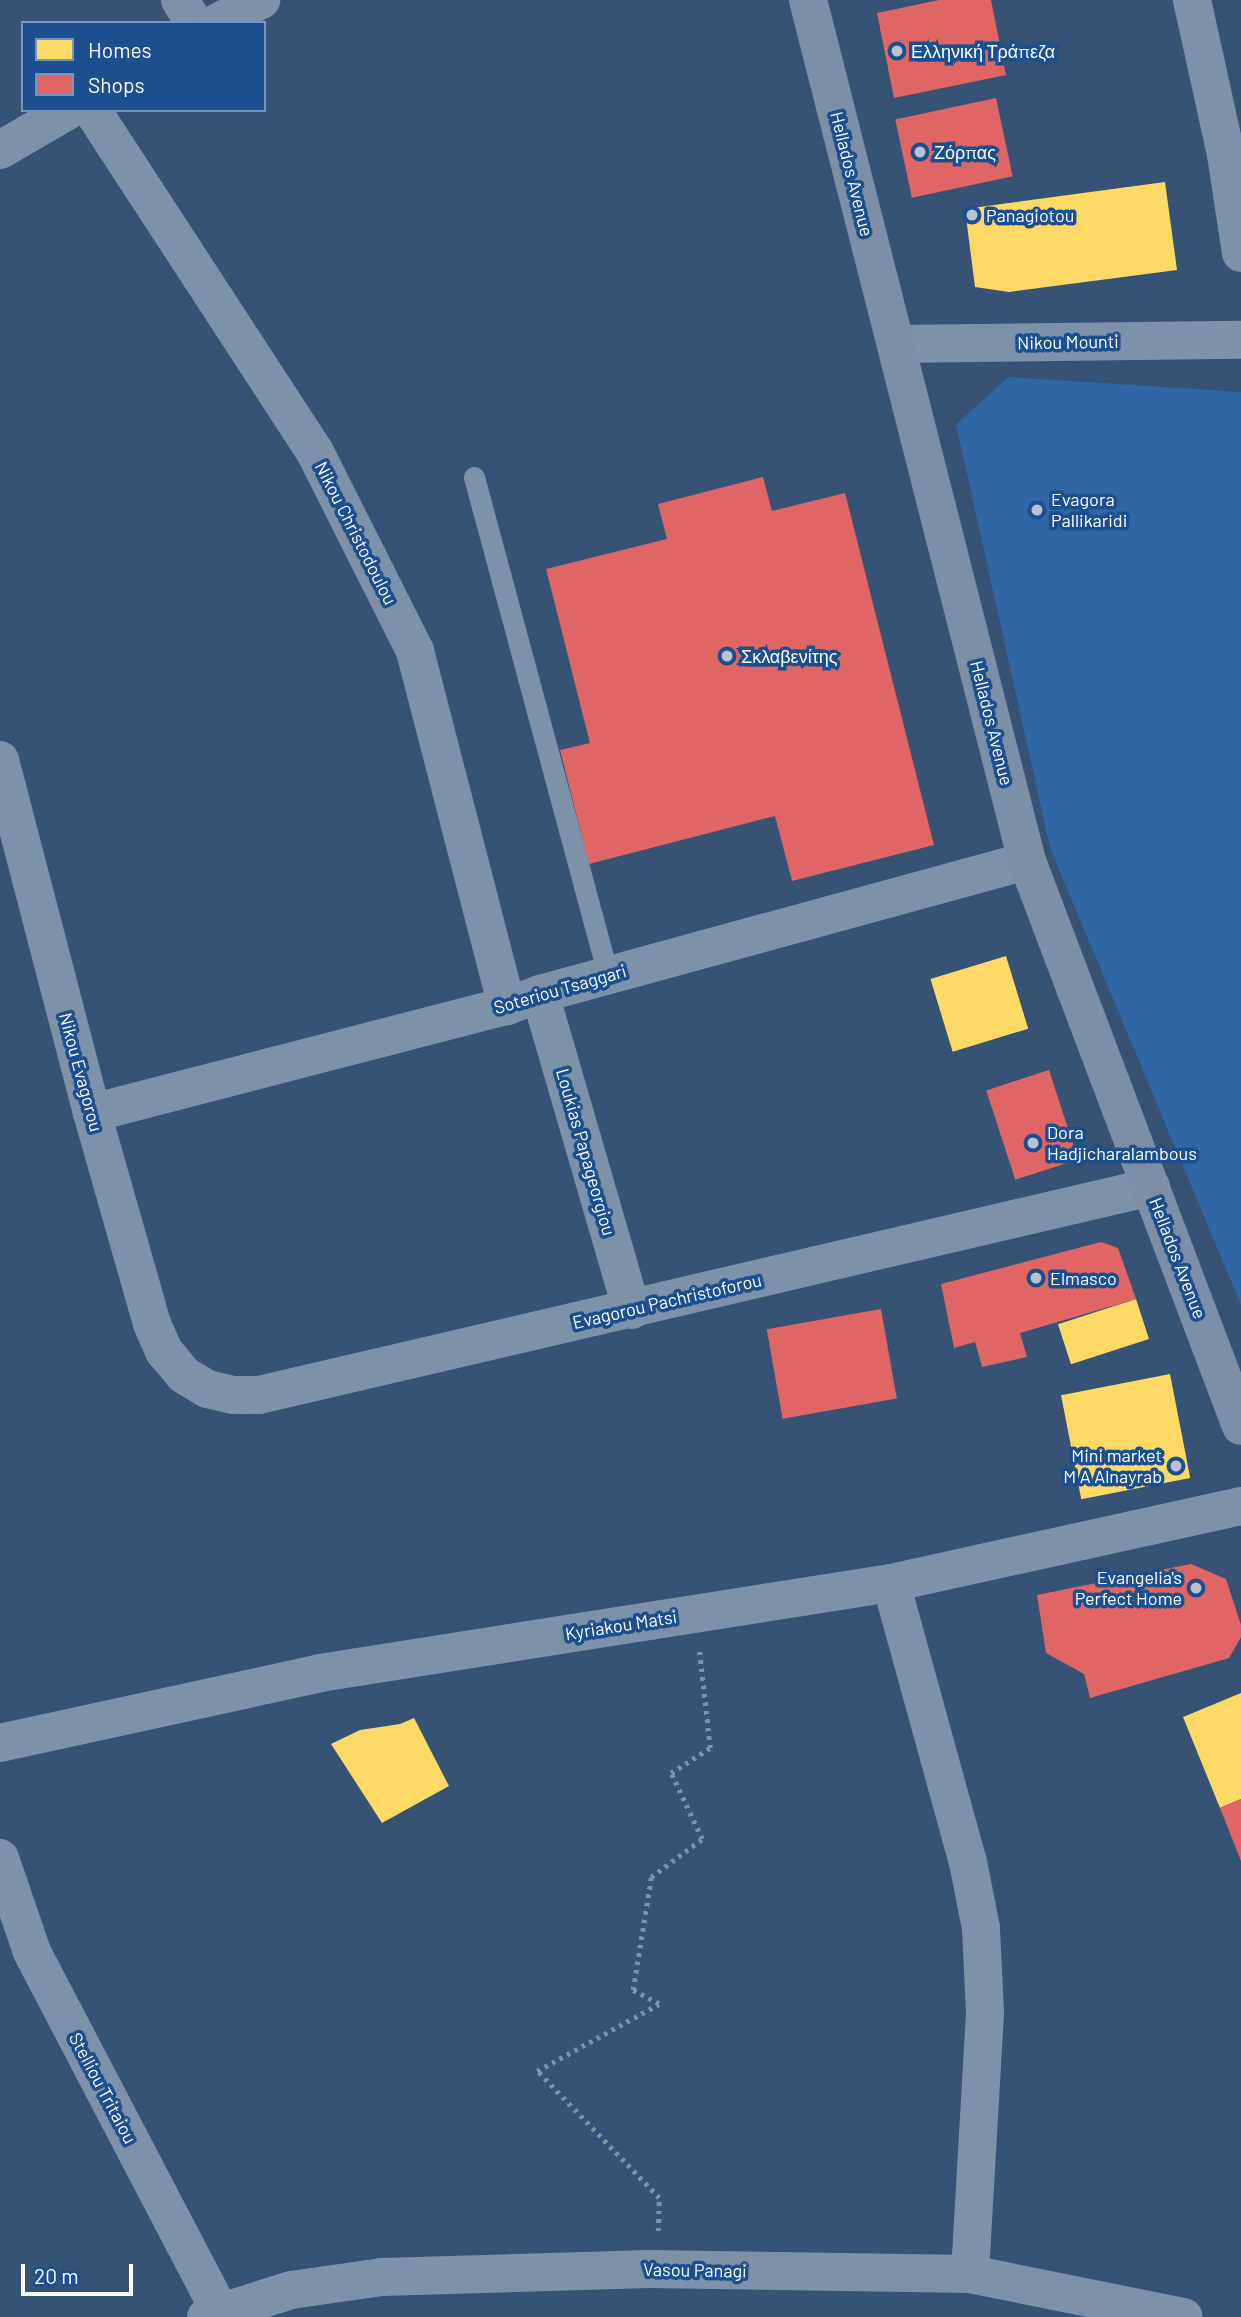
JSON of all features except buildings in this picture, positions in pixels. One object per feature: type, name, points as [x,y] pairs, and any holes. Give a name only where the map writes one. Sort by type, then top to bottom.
[{"type":"main road","name":"Hellados Avenue","points":[[808,0],[1027,861],[1241,1426]]},
{"type":"street","points":[[180,0],[193,21]]},
{"type":"street","points":[[220,21],[261,0]]},
{"type":"street","points":[[1192,0],[1234,153],[1241,253]]},
{"type":"street","points":[[0,150],[66,112]]},
{"type":"street","name":"Nikou Christodoulou","points":[[93,112],[315,452],[415,651],[523,1000]]},
{"type":"street","name":"Nikou Mounti","points":[[896,344],[1241,340]]},
{"type":"street","name":"Nikou Evagorou","points":[[0,760],[92,1113],[152,1324],[164,1351],[184,1375]]},
{"type":"street","name":"Soteriou Tsaggari","points":[[92,1113],[523,1000],[1027,861]]},
{"type":"street","name":"Loukias Papageorgiou","points":[[523,1000],[632,1310]]},
{"type":"street","name":"Evagorou Pachristoforou","points":[[184,1375],[207,1389],[233,1395],[259,1395],[1151,1187]]},
{"type":"street","name":"Kyriakou Matsi","points":[[0,1743],[320,1673],[891,1583],[1241,1506]]},
{"type":"street","points":[[891,1583],[968,1862],[981,1928],[985,2013],[970,2274]]},
{"type":"street","name":"Stelliou Tritaiou","points":[[0,1858],[32,1952],[213,2314]]},
{"type":"street","name":"Vasou Panagi","points":[[213,2314],[291,2290],[382,2277],[657,2269],[970,2274],[1184,2317]]},
{"type":"lane","points":[[474,477],[608,975]]},
{"type":"path","points":[[657,2269],[659,2198],[537,2071],[659,2004],[633,1990],[651,1877],[702,1839],[671,1773],[710,1748],[695,1614]]},
{"type":"shaded area","points":[[1009,377],[1241,392],[1241,1305],[1050,848],[956,424]]},
{"type":"place","name":"Ελληνική Τράπεζα","points":[[897,51]]},
{"type":"place","name":"Ζόρπας","points":[[920,152]]},
{"type":"place","name":"Panagiotou","points":[[972,215]]},
{"type":"place","name":"Evagora Pallikaridi","points":[[1037,510]]},
{"type":"place","name":"Σκλαβενίτης","points":[[727,656]]},
{"type":"place","name":"Dora Hadjicharalambous","points":[[1033,1143]]},
{"type":"place","name":"Elmasco","points":[[1036,1278]]},
{"type":"place","name":"Mini market M A Alnayrab","points":[[1176,1466]]},
{"type":"place","name":"Evangelia's Perfect Home","points":[[1196,1588]]}]
